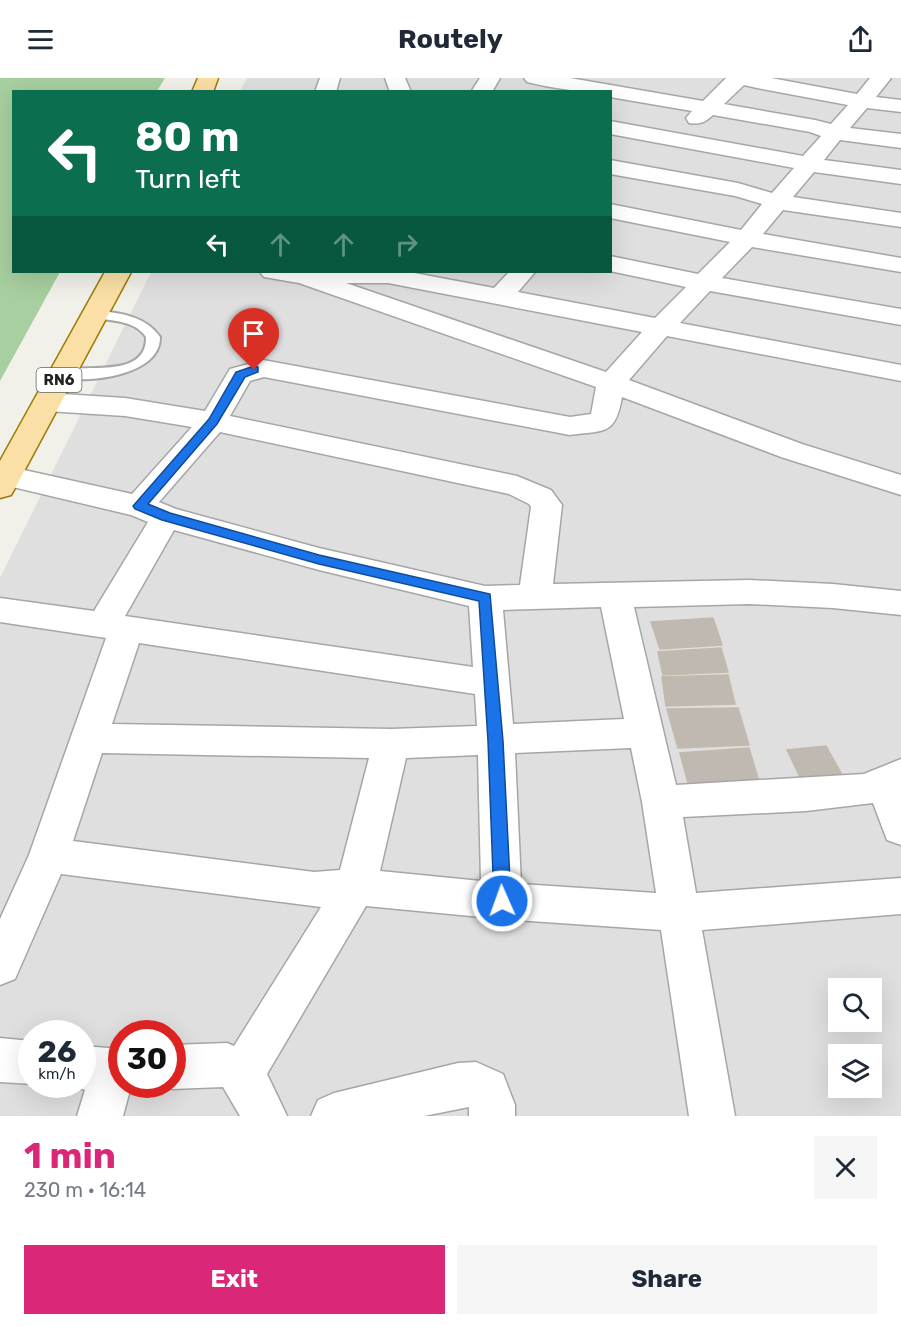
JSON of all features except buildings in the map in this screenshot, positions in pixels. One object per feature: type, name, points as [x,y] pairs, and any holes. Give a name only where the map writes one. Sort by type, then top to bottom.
[{"type":"main road","name":"RN6","points":[[3,482],[117,273]]},
{"type":"street","points":[[534,78],[606,90]]},
{"type":"street","points":[[612,201],[738,78],[832,94],[862,102],[901,106]]},
{"type":"street","points":[[0,964],[49,855],[89,738],[114,628],[153,511],[213,421],[240,375],[263,368],[570,426],[599,422],[604,418],[611,383],[779,202],[881,78]]},
{"type":"street","points":[[612,91],[815,126],[834,133],[901,141]]},
{"type":"street","points":[[612,127],[810,165],[901,177]]},
{"type":"street","points":[[612,167],[738,190],[779,202],[901,220]]},
{"type":"street","points":[[612,211],[727,233],[746,239],[901,265]]},
{"type":"street","points":[[612,263],[705,283],[901,316]]},
{"type":"street","points":[[280,273],[303,276],[611,383],[699,418],[864,475],[901,485]]},
{"type":"street","points":[[303,276],[344,273],[388,275],[901,373]]},
{"type":"street","points":[[499,297],[522,273]]},
{"type":"street","points":[[46,402],[125,407],[213,421],[518,486],[540,496],[547,505],[535,597]]},
{"type":"street","points":[[3,482],[153,511],[319,559],[485,598],[615,597],[748,592],[833,596],[901,603]]},
{"type":"street","points":[[615,597],[661,802],[712,1116]]},
{"type":"street","points":[[485,598],[496,741],[502,901]]},
{"type":"street","points":[[0,610],[491,682]]},
{"type":"street","points":[[89,738],[391,744],[647,733]]},
{"type":"street","points":[[243,1073],[356,887],[391,744]]},
{"type":"street","points":[[661,802],[864,790],[893,779],[901,828]]},
{"type":"street","points":[[49,855],[314,890],[356,887],[502,901],[679,913],[901,897]]},
{"type":"street","points":[[0,1060],[18,1062]]},
{"type":"street","points":[[186,1066],[227,1065],[243,1073],[264,1116]]},
{"type":"street","points":[[100,1116],[106,1070]]},
{"type":"street","points":[[343,1114],[458,1085],[476,1084],[487,1090],[492,1105],[492,1116]]},
{"type":"lane","points":[[62,374],[86,374],[128,367],[142,361],[152,351],[154,340],[150,330],[140,324],[94,314]]},
{"type":"shaded area","points":[[247,78],[901,78],[901,1116],[0,1116],[0,578],[151,273],[612,273],[612,90],[241,90]]},
{"type":"green space","points":[[0,78],[165,78],[158,90],[12,90],[12,273],[59,273],[0,381]]},
{"type":"route","points":[[254,370],[240,375],[213,421],[139,506],[166,517],[319,559],[485,598],[496,741],[502,901]]}]
